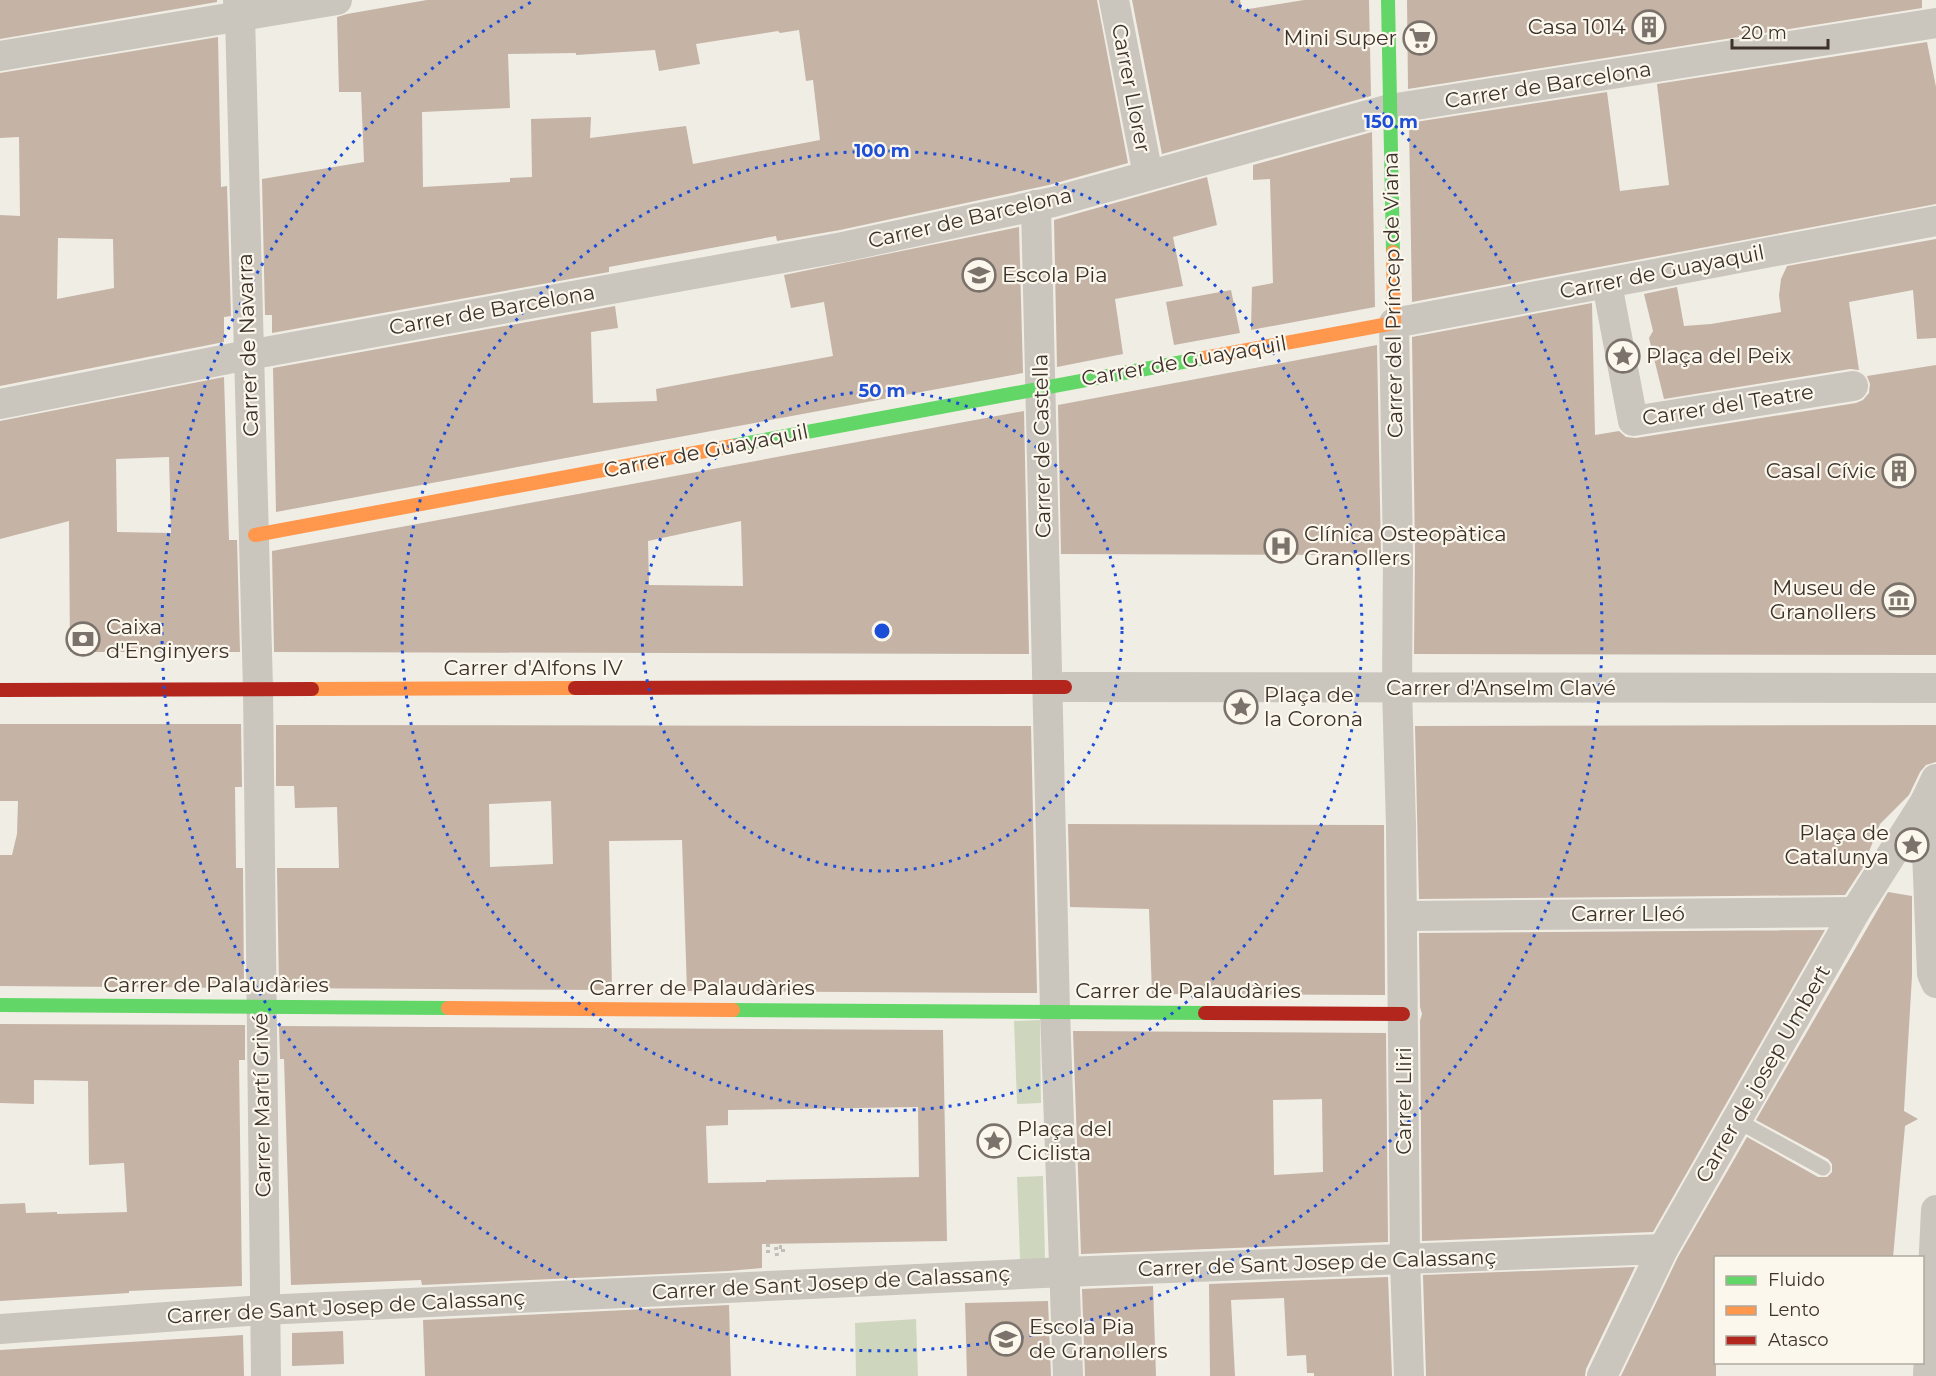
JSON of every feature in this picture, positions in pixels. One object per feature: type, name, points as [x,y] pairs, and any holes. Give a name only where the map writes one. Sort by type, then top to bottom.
[{"type":"street","points":[[0,56],[239,8],[337,0]]},
{"type":"street","name":"Carrer Llorer","points":[[1114,0],[1148,175]]},
{"type":"street","name":"Carrer del Príncep de Viana","points":[[1388,0],[1398,554],[1397,688]]},
{"type":"street","name":"Carrer de Navarra","points":[[239,8],[258,689]]},
{"type":"street","name":"Carrer de Barcelona","points":[[0,404],[248,355],[843,247],[1036,205],[1390,109],[1934,21]]},
{"type":"street","name":"Carrer de Castella","points":[[1036,205],[1041,387],[1057,687],[1055,1011],[1068,1376]]},
{"type":"street","name":"Carrer de Guayaquil","points":[[255,536],[1936,221]]},
{"type":"street","name":"Carrer del Teatre","points":[[1607,284],[1633,421],[1853,386]]},
{"type":"street","name":"Carrer d'Anselm Clavé","points":[[1057,687],[1936,687]]},
{"type":"street","name":"Carrer d'Alfons IV","points":[[0,690],[1057,687]]},
{"type":"street","name":"Carrer Lliri","points":[[1397,688],[1401,825],[1405,1260],[1409,1376]]},
{"type":"street","name":"Carrer Martí Grivé","points":[[258,689],[263,1310],[266,1376]]},
{"type":"street","points":[[1931,790],[1928,860],[1934,979]]},
{"type":"street","name":"Carrer de josep Umbert","points":[[1602,1376],[1664,1249],[1736,1120],[1855,912],[1931,790]]},
{"type":"street","points":[[1894,850],[1928,860]]},
{"type":"street","name":"Carrer Lleó","points":[[1402,916],[1855,912]]},
{"type":"street","name":"Carrer de Palaudàries","points":[[0,1005],[1403,1014]]},
{"type":"street","points":[[1928,1376],[1936,1209]]},
{"type":"street","name":"Carrer de Sant Josep de Calassanç","points":[[0,1329],[263,1310],[1065,1272],[1664,1249]]},
{"type":"lane","points":[[1736,1120],[1823,1168]]},
{"type":"green space","points":[[1040,1020],[1041,1103],[1017,1104],[1014,1021]]},
{"type":"green space","points":[[1043,1176],[1045,1259],[1020,1259],[1017,1177]]},
{"type":"green space","points":[[916,1319],[918,1376],[856,1376],[855,1323]]},
{"type":"building","points":[[0,0],[217,0],[217,2],[0,39]]},
{"type":"building","points":[[427,0],[1097,0],[1128,163],[1049,185],[840,230],[777,241],[776,236],[609,267],[609,272],[272,333],[272,315],[265,315],[262,179],[364,162],[361,92],[339,92],[337,17]],"holes":[[[799,30],[806,81],[813,80],[820,140],[693,164],[686,126],[590,138],[591,117],[531,119],[532,177],[510,178],[510,182],[423,187],[422,112],[510,108],[508,54],[576,53],[576,55],[655,50],[659,71],[700,64],[696,44],[778,31],[780,33]]]},
{"type":"building","points":[[1132,0],[1240,0],[1242,10],[1304,0],[1369,0],[1371,96],[1162,154]]},
{"type":"building","points":[[1407,0],[1922,0],[1922,8],[1408,89]]},
{"type":"building","points":[[218,37],[221,187],[227,186],[231,316],[224,317],[224,342],[0,386],[0,215],[20,216],[19,137],[0,138],[0,73]],"holes":[[[58,238],[113,239],[114,288],[57,299]]]},
{"type":"building","points":[[1927,42],[1936,87],[1936,204],[1412,302],[1409,123],[1607,92],[1620,191],[1669,185],[1657,84]]},
{"type":"building","points":[[1372,132],[1375,307],[1251,330],[1252,287],[1273,283],[1270,179],[1253,180],[1253,165]]},
{"type":"building","points":[[1207,177],[1217,225],[1173,237],[1183,286],[1115,299],[1123,354],[1057,367],[1054,220]]},
{"type":"building","points":[[1019,227],[1023,373],[276,512],[273,368],[615,306],[618,328],[591,332],[593,403],[657,401],[656,389],[833,356],[824,302],[791,308],[784,275]]},
{"type":"building","points":[[1936,239],[1936,338],[1917,339],[1913,290],[1849,302],[1859,370],[1850,369],[1664,399],[1649,338],[1653,331],[1644,294],[1677,287],[1684,326],[1711,324],[1781,312],[1779,295],[1781,279],[1787,266]]},
{"type":"building","points":[[1231,290],[1240,333],[1174,345],[1166,302]]},
{"type":"building","points":[[1592,303],[1595,435],[1619,431],[1626,437],[1636,438],[1856,403],[1863,400],[1869,393],[1870,384],[1867,376],[1936,365],[1936,655],[1414,654],[1412,337]]},
{"type":"building","points":[[1377,345],[1381,555],[1061,554],[1058,405]]},
{"type":"building","points":[[224,377],[229,540],[237,540],[240,652],[70,652],[69,521],[0,539],[0,421]],"holes":[[[169,457],[171,533],[117,532],[116,459]]]},
{"type":"building","points":[[1024,411],[1029,654],[274,652],[272,551]],"holes":[[[741,521],[743,586],[649,585],[648,541]]]},
{"type":"building","points":[[0,724],[241,724],[242,787],[235,787],[236,868],[243,868],[244,988],[0,986],[0,855],[12,855],[17,834],[18,801],[0,801]]},
{"type":"building","points":[[276,725],[1031,726],[1037,993],[687,991],[682,840],[609,841],[612,990],[279,988],[277,868],[339,868],[337,807],[295,808],[294,786],[276,786]],"holes":[[[551,801],[553,864],[490,867],[489,804]]]},
{"type":"building","points":[[1936,725],[1936,762],[1926,765],[1909,795],[1880,824],[1862,869],[1845,895],[1419,899],[1415,726]]},
{"type":"building","points":[[1068,824],[1384,825],[1385,995],[1152,994],[1149,909],[1070,907]]},
{"type":"building","points":[[1888,892],[1912,896],[1912,976],[1904,1111],[1918,1119],[1905,1126],[1893,1256],[1714,1256],[1716,1376],[1621,1376],[1678,1257],[1747,1137],[1818,1177],[1827,1177],[1832,1172],[1832,1164],[1828,1159],[1756,1120]]},
{"type":"building","points":[[1825,930],[1653,1232],[1422,1241],[1420,1021],[1422,1014],[1419,933]]},
{"type":"building","points":[[0,1024],[245,1025],[245,1060],[239,1060],[242,1286],[129,1291],[129,1293],[0,1301],[0,1204],[25,1203],[26,1213],[127,1212],[124,1163],[89,1165],[88,1081],[34,1080],[34,1104],[0,1103]]},
{"type":"building","points":[[279,1026],[943,1030],[947,1241],[762,1244],[762,1268],[728,1271],[422,1285],[421,1280],[291,1285],[284,1059],[280,1059]],"holes":[[[918,1107],[919,1177],[708,1183],[706,1126],[728,1125],[728,1110]]]},
{"type":"building","points":[[1073,1031],[1386,1033],[1388,1242],[1081,1254]],"holes":[[[1322,1099],[1323,1172],[1274,1175],[1273,1100]]]},
{"type":"building","points":[[1635,1267],[1586,1369],[1585,1376],[1426,1376],[1423,1275]]},
{"type":"building","points":[[1388,1277],[1392,1376],[1314,1376],[1314,1373],[1307,1373],[1306,1355],[1287,1356],[1284,1298],[1231,1300],[1235,1376],[1210,1376],[1209,1284]]},
{"type":"building","points":[[1153,1286],[1156,1376],[1085,1376],[1082,1289]]},
{"type":"building","name":"Escola Pia de Granollers","points":[[1048,1301],[1051,1376],[967,1376],[965,1303]]},
{"type":"building","points":[[729,1305],[731,1376],[425,1376],[423,1320]]},
{"type":"building","points":[[343,1331],[344,1364],[292,1366],[292,1333]]},
{"type":"building","points":[[243,1335],[244,1376],[0,1376],[0,1350]]},
{"type":"traffic: fast","points":[[1388,0],[1393,252]]},
{"type":"traffic: fast","points":[[732,446],[1204,358]]},
{"type":"traffic: fast","points":[[0,1005],[448,1008]]},
{"type":"traffic: fast","points":[[733,1010],[1205,1013]]},
{"type":"traffic: slow","points":[[1204,358],[1394,323],[1393,252]]},
{"type":"traffic: slow","points":[[255,535],[732,446]]},
{"type":"traffic: slow","points":[[312,689],[575,688]]},
{"type":"traffic: slow","points":[[448,1008],[733,1010]]},
{"type":"traffic: jam","points":[[575,688],[1065,687]]},
{"type":"traffic: jam","points":[[0,690],[312,689]]},
{"type":"traffic: jam","points":[[1205,1013],[1403,1014]]},
{"type":"place","name":"Casa 1014","points":[[1649,27]]},
{"type":"place","name":"Mini Super","points":[[1420,38]]},
{"type":"place","name":"Escola Pia","points":[[979,275]]},
{"type":"place","name":"Plaça del Peix","points":[[1623,356]]},
{"type":"place","name":"Casal Cívic","points":[[1899,471]]},
{"type":"place","name":"Clínica Osteopàtica Granollers","points":[[1281,546]]},
{"type":"place","name":"Museu de Granollers","points":[[1899,600]]},
{"type":"place","name":"Caixa d'Enginyers","points":[[83,639]]},
{"type":"place","name":"Plaça de la Corona","points":[[1241,707]]},
{"type":"place","name":"Plaça de Catalunya","points":[[1912,845]]},
{"type":"place","name":"Plaça del Ciclista","points":[[994,1141]]},
{"type":"place","name":"Escola Pia de Granollers","points":[[1006,1339]]}]
